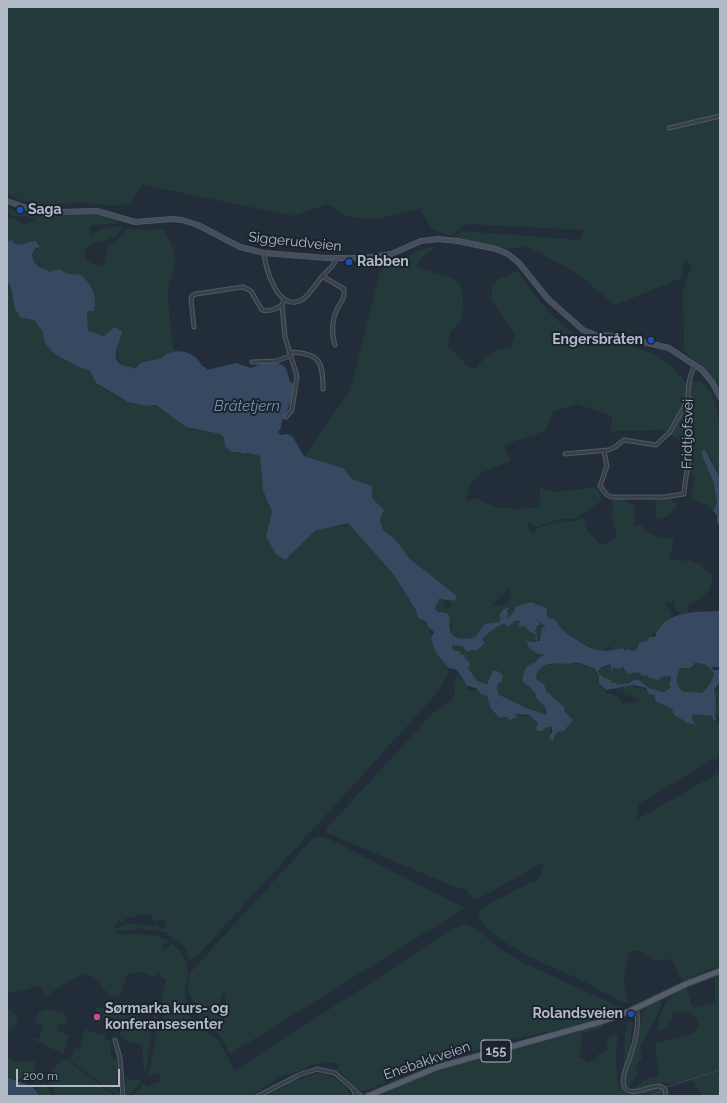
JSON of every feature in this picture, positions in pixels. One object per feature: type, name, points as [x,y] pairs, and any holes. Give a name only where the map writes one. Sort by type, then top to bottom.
[{"type":"main road","name":"Siggerudveien","points":[[7,201],[33,210],[55,212],[93,211],[135,222],[172,219],[182,220],[198,225],[240,247],[264,253],[336,259],[383,256],[416,243],[431,239],[453,240],[496,250],[508,254],[520,262],[548,299],[583,330],[595,335],[617,336],[665,346],[696,365],[710,379],[720,397]]},
{"type":"main road","name":"Enebakkveien","points":[[368,1096],[430,1070],[600,1022],[636,1008],[678,987],[720,971]]},
{"type":"street","points":[[669,128],[720,116]]},
{"type":"street","points":[[264,253],[272,283],[278,295],[284,299],[294,302],[303,299],[322,276],[334,265],[336,259]]},
{"type":"street","points":[[322,276],[344,290],[345,295],[335,315],[333,324],[332,332],[335,345]]},
{"type":"street","points":[[194,327],[191,299],[192,296],[196,294],[243,287],[251,291],[262,310],[271,310],[282,305]]},
{"type":"street","points":[[284,299],[282,305],[283,324],[295,369],[297,383],[292,410],[286,417]]},
{"type":"street","points":[[252,362],[276,361],[290,354],[306,353],[317,358],[321,362],[323,389]]},
{"type":"street","name":"Fridtjofsvei","points":[[604,451],[607,466],[600,486],[607,495],[612,497],[664,497],[684,494],[690,442],[689,380],[696,365]]},
{"type":"street","points":[[565,454],[604,451],[614,448],[624,440],[656,445],[670,432],[689,398]]},
{"type":"street","points":[[636,1008],[637,1019],[633,1046],[624,1075],[624,1087],[628,1091],[634,1091],[660,1086],[665,1089],[666,1096]]},
{"type":"street","points":[[115,1040],[120,1058],[123,1096]]},
{"type":"street","points":[[258,1096],[303,1073],[317,1069],[335,1073],[361,1096]]},
{"type":"street","points":[[353,1089],[356,1096]]},
{"type":"green space","points":[[7,7],[720,7],[720,389],[706,369],[692,359],[684,349],[683,291],[692,264],[684,261],[682,278],[615,305],[574,271],[528,247],[505,249],[456,237],[463,231],[580,240],[584,230],[467,224],[451,236],[432,229],[420,209],[378,219],[349,217],[328,204],[293,216],[143,185],[129,204],[118,205],[86,203],[38,204],[7,194]]},
{"type":"green space","points":[[8,208],[21,212],[48,215],[77,213],[90,214],[117,220],[116,223],[113,224],[98,224],[89,228],[92,235],[106,227],[122,228],[118,233],[109,239],[93,244],[84,250],[86,259],[92,264],[104,265],[108,247],[127,229],[164,230],[172,244],[175,261],[168,292],[174,352],[169,353],[162,358],[136,365],[135,369],[121,364],[116,353],[119,341],[106,335],[91,334],[88,331],[87,311],[92,311],[95,304],[87,281],[80,275],[68,273],[61,269],[50,272],[35,263],[32,254],[40,246],[36,241],[19,245],[9,241],[7,242],[7,217],[16,219],[24,224],[35,220],[28,217],[13,216],[7,212]]},
{"type":"green space","points":[[428,247],[433,247],[434,250],[420,259],[416,267],[447,276],[460,283],[463,301],[462,321],[450,332],[448,346],[467,366],[476,369],[490,353],[499,349],[511,347],[515,334],[492,300],[492,286],[500,278],[510,276],[513,272],[518,272],[546,309],[563,325],[572,331],[589,340],[633,346],[653,354],[671,366],[685,382],[701,382],[711,393],[718,416],[720,429],[720,478],[709,455],[702,455],[714,484],[717,503],[713,511],[704,504],[694,501],[691,497],[695,476],[690,473],[693,449],[663,430],[611,431],[612,416],[577,404],[553,412],[545,431],[504,445],[511,461],[481,474],[471,484],[468,491],[466,501],[476,498],[495,507],[517,509],[539,507],[540,488],[556,492],[596,487],[601,493],[601,501],[577,518],[557,520],[535,527],[531,523],[527,524],[532,534],[537,529],[549,524],[584,518],[587,530],[601,545],[617,538],[612,518],[613,501],[616,498],[625,498],[625,501],[634,505],[634,525],[643,526],[651,535],[667,539],[669,537],[674,540],[669,559],[686,561],[688,558],[690,561],[701,564],[703,568],[713,574],[709,590],[689,605],[688,613],[680,615],[675,608],[675,601],[666,603],[666,606],[671,611],[671,619],[660,627],[657,634],[653,632],[652,638],[638,644],[637,649],[626,651],[621,648],[611,651],[611,647],[609,646],[605,651],[588,646],[564,631],[555,621],[548,618],[548,612],[531,602],[514,609],[514,612],[508,618],[507,611],[510,608],[508,607],[499,615],[501,619],[499,622],[485,624],[475,637],[463,639],[452,634],[450,617],[437,612],[435,608],[437,601],[440,599],[445,602],[444,608],[451,608],[452,604],[448,601],[455,601],[457,596],[409,558],[396,540],[383,530],[380,520],[384,510],[372,498],[372,486],[352,479],[343,468],[304,456],[350,391],[380,271],[401,258]],"holes":[[[508,589],[512,596],[505,603],[491,607]]]},
{"type":"green space","points":[[7,281],[17,310],[25,318],[34,320],[42,331],[45,343],[53,353],[90,371],[98,385],[112,394],[133,404],[157,406],[186,427],[220,434],[231,452],[241,452],[242,454],[248,453],[260,456],[263,491],[272,512],[266,536],[285,560],[315,531],[348,523],[394,575],[416,610],[418,618],[427,622],[436,653],[446,664],[449,671],[439,690],[429,702],[202,951],[192,959],[189,959],[185,947],[167,933],[156,930],[144,930],[141,927],[135,930],[117,931],[116,934],[153,935],[169,941],[163,945],[163,950],[172,944],[181,952],[187,964],[188,976],[185,985],[185,999],[189,1016],[219,1041],[235,1071],[454,928],[465,924],[477,929],[501,950],[528,965],[620,1008],[619,1010],[587,1023],[507,1041],[447,1059],[364,1091],[356,1089],[338,1070],[339,1065],[332,1062],[308,1066],[302,1071],[285,1075],[251,1096],[132,1096],[144,1083],[148,1086],[160,1081],[160,1075],[157,1073],[148,1076],[157,1035],[155,1034],[154,1014],[161,1022],[164,1018],[162,998],[166,980],[160,977],[159,971],[154,977],[140,972],[126,975],[122,991],[118,996],[109,994],[95,978],[85,975],[70,980],[46,996],[43,992],[43,988],[37,986],[22,991],[7,993]],"holes":[[[144,914],[150,915],[155,921],[167,920],[164,930],[156,924],[152,926],[127,924],[122,925],[118,929],[114,926],[119,921],[122,922],[125,919]]]},
{"type":"green space","points":[[671,499],[677,507],[666,517],[656,519],[655,500]]},
{"type":"green space","points":[[538,619],[545,626],[545,628],[542,627],[541,639],[538,641],[535,628],[539,625],[536,620]]},
{"type":"green space","points":[[520,621],[520,627],[527,626],[527,631],[535,635],[536,642],[526,641],[529,648],[531,647],[536,652],[544,654],[544,656],[538,657],[537,661],[527,666],[523,679],[525,686],[532,691],[545,708],[546,715],[524,707],[498,693],[497,685],[503,676],[497,671],[491,676],[487,684],[477,681],[468,668],[469,662],[466,660],[464,655],[461,655],[459,651],[453,651],[452,645],[462,646],[467,652],[479,650],[485,643],[483,637],[496,627],[504,624],[507,626]]},
{"type":"green space","points":[[567,662],[593,668],[599,675],[598,681],[605,690],[606,695],[610,693],[617,697],[623,704],[636,702],[639,699],[623,694],[624,690],[617,689],[619,687],[624,689],[624,686],[633,685],[635,687],[643,688],[645,691],[649,691],[649,693],[655,695],[655,701],[672,709],[674,715],[684,722],[694,725],[692,718],[694,714],[712,716],[713,721],[720,723],[720,755],[639,804],[636,820],[720,772],[720,966],[695,975],[687,980],[683,980],[679,976],[673,961],[667,959],[654,961],[640,951],[637,950],[630,952],[624,977],[626,996],[629,1002],[626,1003],[520,951],[505,942],[482,922],[478,911],[531,882],[535,882],[541,873],[542,863],[476,899],[464,889],[455,887],[327,833],[326,829],[432,714],[448,703],[455,695],[454,682],[457,675],[467,685],[467,690],[474,691],[477,688],[481,694],[487,696],[490,707],[499,718],[518,716],[515,715],[523,715],[525,717],[529,715],[538,723],[543,731],[547,727],[552,727],[549,738],[551,740],[555,738],[557,732],[564,730],[571,724],[564,707],[548,693],[536,676],[541,667],[563,664]]},
{"type":"green space","points":[[700,663],[711,668],[714,674],[710,684],[702,693],[682,691],[677,680],[679,668],[691,668],[694,664]]},
{"type":"green space","points":[[610,664],[612,665],[612,671],[613,668],[620,669],[623,667],[628,674],[638,672],[641,675],[647,675],[648,677],[658,679],[670,676],[671,687],[664,692],[649,688],[639,680],[633,680],[622,685],[616,685],[616,683],[612,683],[611,680],[602,677],[598,671]]},
{"type":"green space","points":[[714,690],[720,692],[720,716],[715,714],[717,698]]},
{"type":"green space","points":[[318,836],[329,839],[465,908],[230,1054],[219,1035],[201,1020],[191,1007],[195,1004],[188,992],[190,973],[312,839]],"holes":[[[222,993],[225,993],[225,1007],[220,1008],[218,1004]]]},
{"type":"green space","points":[[720,975],[720,1096],[702,1096],[694,1082],[690,1080],[670,1084],[657,1083],[636,1090],[633,1089],[645,1080],[658,1076],[656,1043],[692,1034],[698,1027],[698,1019],[686,1013],[673,1012],[672,1020],[669,1020],[669,1028],[659,1030],[659,1018],[665,1004],[675,993],[686,988],[690,996],[691,1005],[695,1008],[715,1002],[715,977]]},
{"type":"green space","points":[[109,1000],[119,1003],[149,1024],[151,1036],[146,1070],[144,1069],[142,1045],[126,1041],[120,1036],[121,1026],[119,1019],[109,1017],[102,1020],[100,1015],[96,1012],[96,1008],[106,1008],[106,1001]]},
{"type":"green space","points":[[660,1000],[660,1009],[640,1049],[642,1058],[636,1064],[635,1070],[639,1074],[629,1087],[626,1085],[626,1078],[643,1015],[647,1006]]},
{"type":"green space","points":[[7,1008],[17,1017],[17,1023],[14,1029],[7,1032]]},
{"type":"green space","points":[[47,1009],[65,1014],[68,1020],[67,1025],[69,1027],[62,1023],[62,1025],[52,1023],[58,1025],[56,1031],[69,1035],[63,1054],[33,1039],[39,1039],[43,1026],[35,1023],[38,1013]]},
{"type":"green space","points":[[629,1020],[633,1023],[629,1057],[626,1064],[624,1064],[625,1033]]},
{"type":"green space","points":[[603,1025],[602,1028],[582,1033],[579,1058],[585,1059],[587,1062],[596,1060],[598,1054],[603,1053],[608,1049],[608,1045],[605,1044],[610,1035],[616,1034],[618,1037],[616,1051],[617,1080],[620,1088],[625,1092],[634,1093],[659,1088],[664,1092],[664,1096],[380,1096],[434,1073],[490,1055]]},
{"type":"green space","points":[[85,1029],[89,1030],[89,1032],[91,1031],[106,1036],[105,1040],[111,1041],[111,1058],[118,1059],[119,1074],[116,1074],[117,1091],[121,1093],[121,1096],[115,1094],[70,1060],[75,1049],[79,1050]]},
{"type":"green space","points":[[7,1055],[12,1059],[21,1062],[31,1060],[36,1064],[33,1076],[25,1079],[7,1079]]},
{"type":"green space","points":[[66,1059],[115,1096],[56,1096],[47,1077],[62,1060]]},
{"type":"green space","points":[[318,1073],[333,1077],[345,1087],[349,1096],[267,1096],[292,1082]]},
{"type":"green space","points":[[126,1076],[129,1080],[141,1079],[141,1082],[129,1095],[126,1094]]},
{"type":"green space","points":[[43,1083],[47,1085],[53,1096],[39,1096],[34,1091]]},
{"type":"water","name":"Bråtetjern","points":[[11,240],[14,243],[20,244],[36,241],[40,247],[36,248],[32,254],[34,262],[38,266],[50,272],[60,270],[67,273],[78,274],[85,279],[95,296],[95,306],[93,311],[87,311],[88,331],[104,336],[113,328],[117,328],[122,331],[116,358],[122,365],[135,369],[143,362],[162,358],[168,353],[179,351],[193,355],[207,370],[236,363],[251,368],[261,364],[277,362],[286,368],[290,382],[294,383],[293,394],[278,432],[281,435],[287,434],[292,436],[304,456],[343,468],[352,479],[372,486],[372,498],[384,510],[380,520],[383,530],[396,540],[409,558],[457,596],[455,601],[439,599],[435,608],[437,612],[446,613],[450,616],[451,633],[456,637],[468,639],[475,637],[485,624],[499,622],[501,619],[499,615],[504,609],[510,607],[507,611],[508,618],[514,612],[515,607],[531,602],[546,608],[548,618],[554,619],[564,631],[584,645],[597,650],[605,651],[622,648],[626,651],[628,649],[632,651],[637,649],[639,643],[647,641],[649,637],[655,637],[661,626],[673,617],[688,613],[720,611],[720,667],[712,667],[713,670],[720,670],[720,682],[714,690],[716,698],[716,720],[713,721],[712,716],[693,714],[692,720],[696,725],[687,723],[674,715],[672,709],[655,701],[655,695],[649,694],[646,688],[633,685],[606,690],[599,683],[599,675],[594,668],[581,663],[551,664],[543,666],[540,668],[536,676],[537,680],[544,684],[546,691],[564,707],[565,712],[573,720],[564,731],[557,732],[553,740],[551,740],[549,736],[552,733],[552,727],[547,727],[542,731],[537,731],[536,727],[538,723],[529,715],[517,714],[515,715],[518,717],[510,720],[506,717],[499,718],[490,707],[487,696],[481,694],[476,688],[467,686],[457,670],[449,668],[436,653],[431,638],[434,632],[428,627],[427,622],[418,618],[416,610],[394,575],[348,523],[315,531],[285,560],[276,554],[266,536],[272,512],[263,491],[260,456],[248,453],[242,454],[241,452],[231,452],[225,446],[224,438],[220,434],[186,427],[156,405],[147,406],[128,402],[96,383],[90,371],[53,353],[45,343],[42,331],[34,320],[21,318],[15,309],[11,288],[7,281],[7,242]],"holes":[[[536,619],[545,626],[545,628],[542,627],[540,641],[537,641],[537,634],[535,631],[538,625],[541,625]],[[515,621],[520,621],[518,627],[526,626],[528,631],[535,634],[536,642],[526,641],[529,648],[531,647],[531,649],[538,654],[544,654],[543,656],[539,657],[537,661],[527,666],[523,677],[523,682],[534,692],[537,699],[545,707],[546,715],[524,707],[498,694],[497,685],[502,681],[503,675],[497,671],[493,671],[487,684],[477,681],[468,668],[470,666],[469,661],[466,660],[464,655],[461,655],[459,651],[453,650],[452,645],[462,646],[467,652],[473,650],[477,651],[485,643],[482,639],[492,630],[504,624],[508,627]],[[695,663],[701,664],[709,667],[714,674],[710,684],[702,693],[682,691],[677,683],[680,668],[691,668]],[[610,664],[612,672],[613,668],[620,669],[623,667],[628,674],[638,672],[643,676],[647,675],[648,677],[657,680],[662,677],[670,676],[671,678],[669,684],[671,687],[664,692],[649,688],[639,680],[633,680],[629,683],[616,685],[617,683],[612,683],[611,680],[602,677],[598,671],[602,667]]]},
{"type":"water","points":[[705,450],[720,478],[720,525],[717,523],[717,515],[713,511],[717,503],[714,484],[702,455],[702,451]]},
{"type":"water","points":[[9,1078],[33,1087],[39,1096],[7,1096],[7,1079]]},
{"type":"waterway","points":[[667,1087],[720,1070]]},
{"type":"waterway","points":[[653,1095],[663,1090]]},
{"type":"place","name":"Saga","points":[[20,210]]},
{"type":"place","name":"Rabben","points":[[349,262]]},
{"type":"place","name":"Engersbråten","points":[[651,340]]},
{"type":"place","name":"Rolandsveien","points":[[631,1014]]},
{"type":"place","name":"Sørmarka kurs- og konferansesenter","points":[[97,1017]]}]
